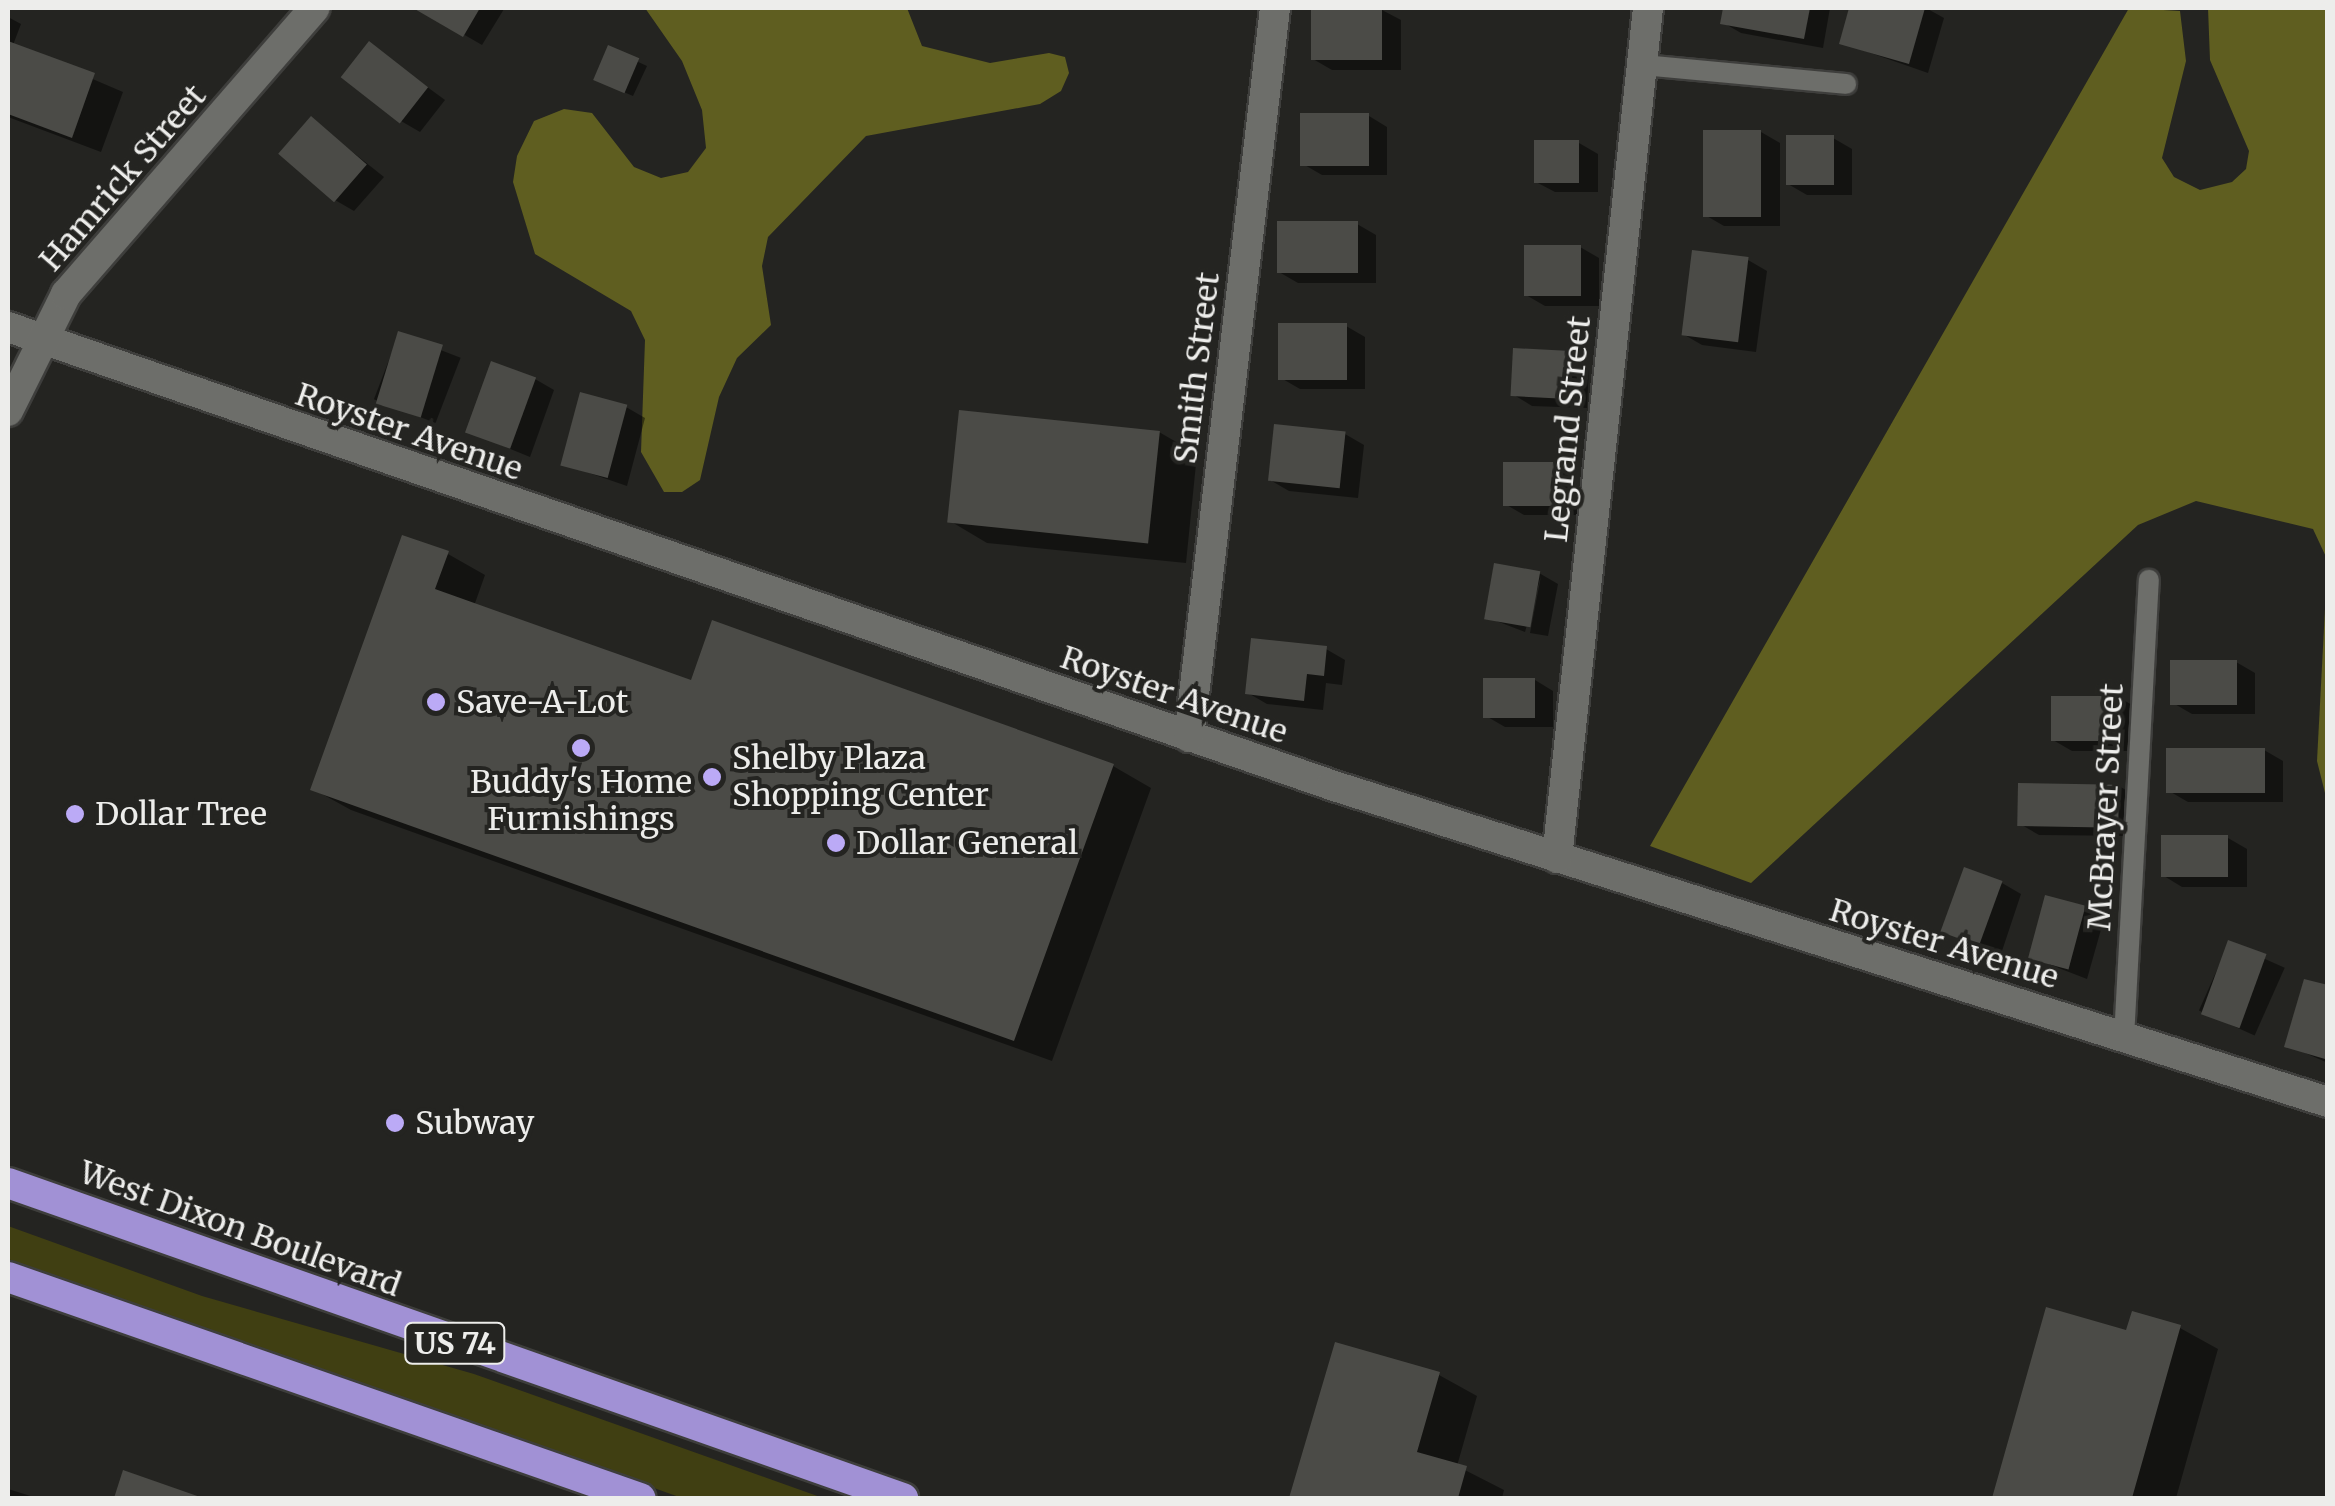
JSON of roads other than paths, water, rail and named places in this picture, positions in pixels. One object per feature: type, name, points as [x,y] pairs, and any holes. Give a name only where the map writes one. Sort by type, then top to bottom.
[{"type":"highway","name":"West Dixon Boulevard","points":[[8,1183],[903,1498]]},
{"type":"highway","name":"US 74","points":[[8,1277],[640,1498]]},
{"type":"street","name":"Hamrick Street","points":[[8,411],[66,294],[315,8]]},
{"type":"street","name":"Smith Street","points":[[1189,737],[1275,8]]},
{"type":"street","name":"Legrand Street","points":[[1557,858],[1648,8]]},
{"type":"street","name":"Royster Avenue","points":[[8,328],[1189,737],[2328,1102]]},
{"type":"lane","points":[[1642,65],[1846,84]]},
{"type":"lane","name":"McBrayer Street","points":[[2124,1038],[2148,580]]},
{"type":"place","name":"Save-A-Lot","points":[[436,702]]},
{"type":"place","name":"Buddy's Home Furnishings","points":[[581,748]]},
{"type":"place","name":"Shelby Plaza Shopping Center","points":[[712,777]]},
{"type":"place","name":"Dollar Tree","points":[[75,814]]},
{"type":"place","name":"Dollar General","points":[[836,843]]},
{"type":"place","name":"Subway","points":[[395,1123]]}]
